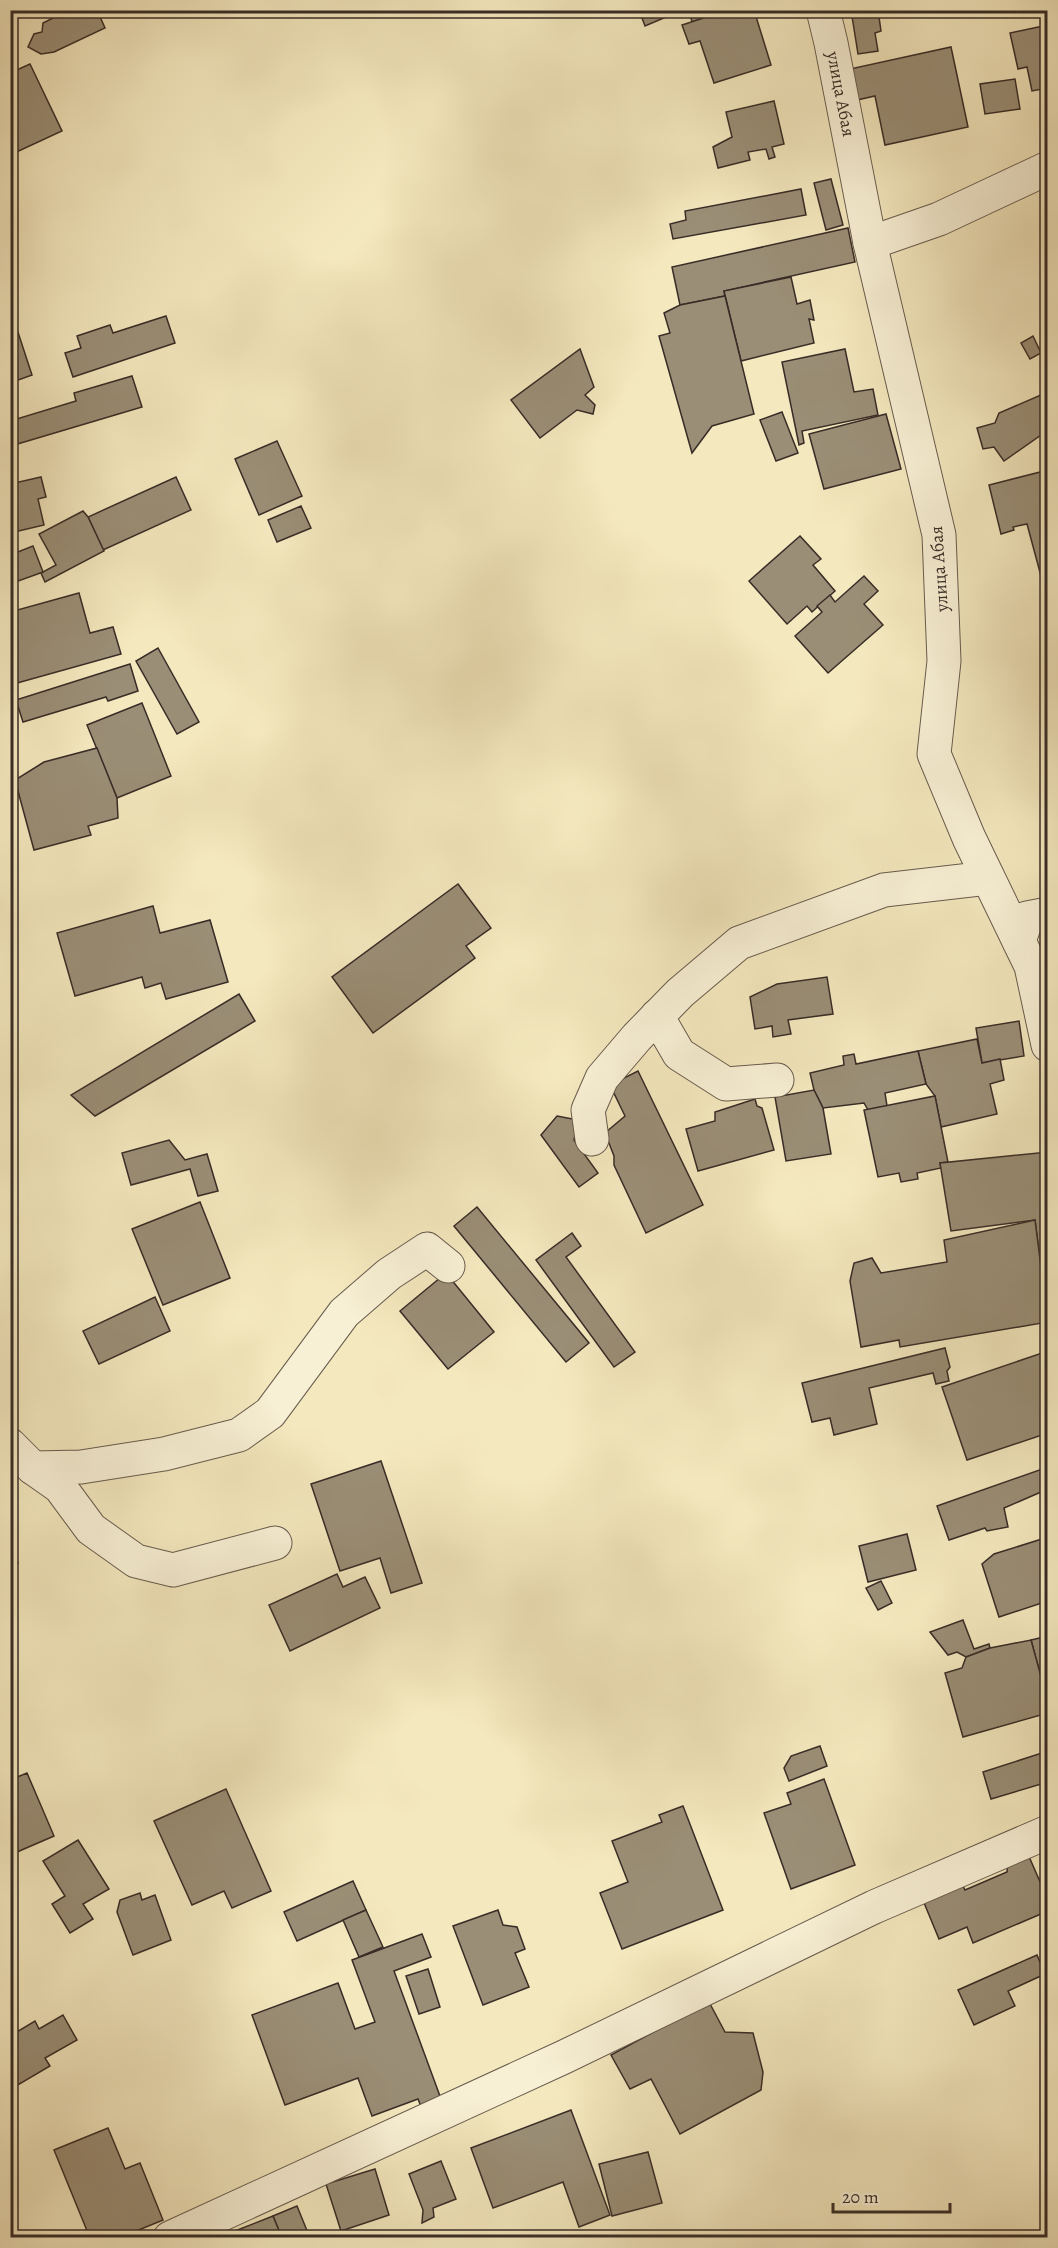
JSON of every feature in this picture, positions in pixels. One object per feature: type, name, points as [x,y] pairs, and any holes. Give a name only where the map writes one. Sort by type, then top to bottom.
[{"type":"street","name":"улица Абая","points":[[822,10],[831,43],[870,243],[939,535],[944,661],[934,754],[969,838],[1030,966],[1047,1045]]},
{"type":"street","points":[[870,243],[939,219],[1047,168]]},
{"type":"street","points":[[592,1139],[588,1110],[602,1078],[680,993],[740,943],[884,890],[988,878]]},
{"type":"street","points":[[1019,941],[1027,918],[1047,915]]},
{"type":"street","points":[[657,1016],[679,1054],[726,1084],[777,1080]]},
{"type":"street","points":[[33,1467],[81,1467],[154,1456],[238,1436],[270,1413],[344,1312],[389,1274],[428,1249],[447,1266]]},
{"type":"street","points":[[10,1444],[33,1467],[60,1487],[91,1529],[136,1561],[173,1570],[275,1543]]},
{"type":"street","points":[[170,2238],[564,2057],[874,1907],[1047,1832]]},
{"type":"building","points":[[69,10],[97,10],[105,28],[54,52],[41,54],[28,47],[34,34],[42,32],[43,23]]},
{"type":"building","points":[[639,10],[671,10],[673,14],[645,26]]},
{"type":"building","points":[[689,10],[728,10],[692,22]]},
{"type":"building","points":[[728,10],[754,10],[771,65],[714,83],[700,41],[689,44],[682,25]]},
{"type":"building","points":[[851,10],[878,10],[881,31],[875,33],[878,51],[858,54]]},
{"type":"building","points":[[1048,25],[1048,88],[1032,91],[1027,67],[1018,69],[1010,33]]},
{"type":"building","points":[[951,47],[968,127],[885,145],[875,96],[857,100],[850,69]]},
{"type":"building","points":[[30,64],[62,131],[10,155],[10,73]]},
{"type":"building","points":[[1015,79],[1020,109],[985,114],[980,84]]},
{"type":"building","points":[[774,101],[784,144],[772,147],[775,157],[769,159],[766,149],[748,152],[750,160],[718,168],[713,147],[732,137],[726,112]]},
{"type":"building","points":[[831,179],[843,225],[826,230],[814,183]]},
{"type":"building","points":[[801,189],[806,215],[673,239],[670,224],[686,220],[685,211]]},
{"type":"building","points":[[848,228],[855,262],[724,291],[725,296],[680,305],[672,267]]},
{"type":"building","points":[[791,277],[797,304],[810,300],[814,320],[809,319],[814,343],[741,361],[724,291]]},
{"type":"building","points":[[725,296],[754,414],[712,426],[692,453],[659,336],[670,333],[664,313],[680,305]]},
{"type":"building","points":[[166,316],[175,343],[73,377],[65,353],[81,348],[77,336],[110,325],[113,333]]},
{"type":"building","points":[[13,317],[32,375],[10,383],[10,318]]},
{"type":"building","points":[[1033,336],[1041,353],[1030,359],[1021,343]]},
{"type":"building","points":[[580,349],[594,387],[585,395],[595,405],[593,414],[577,410],[540,438],[511,400]]},
{"type":"building","points":[[845,349],[854,392],[873,389],[878,415],[802,431],[804,443],[799,445],[782,362]]},
{"type":"building","points":[[132,376],[142,407],[14,445],[10,435],[10,421],[76,401],[74,393]]},
{"type":"building","points":[[1048,392],[1048,430],[1004,461],[994,447],[983,449],[977,428],[995,423],[999,413]]},
{"type":"building","points":[[782,412],[798,453],[776,461],[760,420]]},
{"type":"building","points":[[886,414],[901,469],[824,489],[809,434]]},
{"type":"building","points":[[277,441],[302,496],[259,515],[235,459]]},
{"type":"building","points":[[1048,470],[1048,591],[1045,591],[1027,524],[1013,527],[1014,530],[1001,534],[989,485]]},
{"type":"building","points":[[41,477],[46,497],[38,499],[44,525],[10,533],[10,484]]},
{"type":"building","points":[[176,477],[191,510],[103,550],[88,517]]},
{"type":"building","points":[[301,506],[311,528],[277,542],[268,520]]},
{"type":"building","points":[[83,511],[104,551],[45,582],[41,573],[56,565],[39,534]]},
{"type":"building","points":[[800,536],[821,559],[813,565],[835,591],[812,612],[807,606],[787,624],[749,581]]},
{"type":"building","points":[[33,546],[43,572],[10,584],[10,555]]},
{"type":"building","points":[[864,576],[878,591],[864,604],[883,625],[828,673],[795,636],[822,612],[817,606],[830,595],[835,602]]},
{"type":"building","points":[[79,593],[90,633],[113,627],[121,654],[10,685],[10,612]]},
{"type":"building","points":[[158,648],[199,722],[177,734],[136,661]]},
{"type":"building","points":[[130,664],[138,691],[108,701],[106,697],[23,722],[16,700]]},
{"type":"building","points":[[142,703],[171,776],[117,798],[87,725]]},
{"type":"building","points":[[97,748],[117,798],[118,818],[88,826],[91,835],[34,850],[15,780],[44,762]]},
{"type":"building","points":[[458,884],[491,928],[466,946],[475,958],[373,1033],[332,977]]},
{"type":"building","points":[[153,906],[160,933],[210,920],[228,982],[166,999],[161,983],[145,988],[142,977],[75,996],[57,933]]},
{"type":"building","points":[[827,977],[833,1014],[788,1020],[791,1034],[773,1037],[772,1026],[755,1029],[750,997],[777,984]]},
{"type":"building","points":[[239,994],[255,1021],[95,1116],[71,1095]]},
{"type":"building","points":[[1019,1021],[1024,1056],[982,1063],[976,1028]]},
{"type":"building","points":[[977,1039],[982,1063],[1000,1059],[1004,1080],[990,1084],[997,1114],[941,1127],[935,1096],[926,1084],[918,1051]]},
{"type":"building","points":[[918,1051],[926,1084],[885,1093],[887,1106],[868,1110],[864,1103],[823,1108],[814,1090],[810,1073],[844,1065],[843,1056],[854,1054],[856,1064]]},
{"type":"building","points":[[638,1071],[703,1205],[646,1233],[614,1165],[614,1156],[605,1133],[625,1116],[610,1085]]},
{"type":"building","points":[[814,1090],[823,1108],[831,1154],[786,1161],[775,1097]]},
{"type":"building","points":[[935,1096],[948,1162],[940,1163],[941,1168],[917,1173],[918,1179],[901,1182],[899,1173],[878,1177],[864,1110]]},
{"type":"building","points":[[755,1099],[757,1106],[762,1108],[774,1150],[698,1171],[686,1129],[715,1121],[715,1112]]},
{"type":"building","points":[[557,1116],[578,1120],[574,1140],[598,1173],[579,1187],[541,1135]]},
{"type":"building","points":[[169,1140],[185,1160],[207,1154],[218,1191],[198,1196],[190,1169],[131,1185],[122,1153]]},
{"type":"building","points":[[1048,1152],[1048,1283],[1043,1284],[1035,1220],[951,1231],[940,1163]]},
{"type":"building","points":[[200,1202],[230,1278],[163,1305],[132,1229]]},
{"type":"building","points":[[477,1207],[589,1343],[566,1362],[454,1226]]},
{"type":"building","points":[[1035,1220],[1048,1322],[900,1347],[899,1340],[861,1347],[850,1281],[854,1263],[872,1258],[881,1273],[947,1262],[944,1240]]},
{"type":"building","points":[[572,1233],[581,1246],[566,1257],[635,1352],[614,1367],[536,1260]]},
{"type":"building","points":[[446,1273],[494,1332],[448,1369],[400,1311]]},
{"type":"building","points":[[155,1297],[170,1331],[99,1364],[83,1331]]},
{"type":"building","points":[[945,1348],[950,1367],[947,1371],[949,1381],[936,1384],[933,1373],[869,1388],[877,1424],[834,1435],[830,1418],[812,1422],[802,1383]]},
{"type":"building","points":[[1048,1351],[1048,1433],[967,1460],[942,1387]]},
{"type":"building","points":[[381,1461],[422,1583],[391,1593],[380,1558],[340,1571],[311,1484]]},
{"type":"building","points":[[1048,1467],[1048,1489],[1004,1508],[1008,1527],[987,1531],[985,1528],[949,1540],[937,1506]]},
{"type":"building","points":[[1048,1527],[1048,1601],[999,1617],[982,1564],[994,1554],[1045,1538],[1042,1529]]},
{"type":"building","points":[[907,1534],[916,1570],[868,1582],[859,1546]]},
{"type":"building","points":[[10,1540],[18,1563],[10,1565]]},
{"type":"building","points":[[337,1574],[343,1587],[365,1577],[380,1608],[290,1651],[269,1605]]},
{"type":"building","points":[[881,1581],[892,1603],[878,1610],[866,1588]]},
{"type":"building","points":[[963,1620],[974,1649],[989,1644],[990,1648],[966,1657],[957,1652],[948,1655],[930,1632]]},
{"type":"building","points":[[1048,1636],[1048,1699],[1047,1700],[1031,1640]]},
{"type":"building","points":[[1031,1640],[1048,1702],[1048,1713],[963,1737],[945,1673],[962,1668],[966,1657],[990,1648]]},
{"type":"building","points":[[820,1746],[827,1766],[789,1781],[784,1768],[791,1756]]},
{"type":"building","points":[[1048,1751],[1048,1782],[991,1799],[983,1772]]},
{"type":"building","points":[[27,1773],[54,1836],[10,1855],[10,1780]]},
{"type":"building","points":[[824,1779],[855,1865],[791,1889],[764,1813],[791,1804],[787,1793]]},
{"type":"building","points":[[226,1789],[271,1891],[232,1908],[224,1891],[192,1905],[154,1821]]},
{"type":"building","points":[[683,1806],[723,1910],[622,1949],[600,1893],[628,1882],[612,1841],[662,1822],[659,1815]]},
{"type":"building","points":[[78,1840],[109,1889],[83,1904],[93,1919],[70,1933],[52,1904],[65,1896],[43,1861]]},
{"type":"building","points":[[1027,1852],[1048,1900],[1048,1911],[973,1943],[967,1927],[939,1939],[922,1898],[961,1882],[965,1890],[1007,1872],[1008,1861]]},
{"type":"building","points":[[353,1881],[366,1910],[297,1941],[284,1912]]},
{"type":"building","points":[[140,1893],[142,1900],[155,1895],[171,1940],[133,1955],[117,1912],[120,1900]]},
{"type":"building","points":[[366,1910],[383,1947],[359,1957],[343,1920]]},
{"type":"building","points":[[498,1910],[503,1925],[517,1927],[525,1949],[515,1953],[529,1987],[483,2005],[453,1926]]},
{"type":"building","points":[[422,1934],[431,1957],[394,1971],[444,2107],[424,2114],[418,2099],[372,2116],[358,2078],[285,2105],[252,2015],[338,1983],[355,2029],[375,2022],[352,1960]]},
{"type":"building","points":[[1037,1955],[1045,1974],[1008,1991],[1015,2006],[974,2025],[958,1990]]},
{"type":"building","points":[[428,1969],[440,2007],[419,2014],[406,1976]]},
{"type":"building","points":[[709,2002],[725,2032],[753,2033],[763,2072],[761,2090],[680,2134],[651,2079],[630,2089],[611,2055]]},
{"type":"building","points":[[63,2015],[77,2040],[45,2058],[50,2066],[11,2089],[10,2036],[35,2021],[39,2029]]},
{"type":"building","points":[[571,2110],[610,2215],[579,2227],[563,2182],[493,2208],[471,2148]]},
{"type":"building","points":[[108,2128],[125,2169],[140,2163],[163,2220],[119,2238],[90,2238],[54,2150]]},
{"type":"building","points":[[648,2152],[662,2203],[612,2216],[599,2164]]},
{"type":"building","points":[[441,2161],[456,2199],[433,2208],[434,2217],[422,2223],[423,2210],[409,2174]]},
{"type":"building","points":[[375,2169],[389,2215],[341,2231],[326,2184]]},
{"type":"building","points":[[297,2206],[310,2238],[282,2238],[273,2216]]},
{"type":"building","points":[[273,2216],[282,2238],[237,2238],[235,2231]]}]
